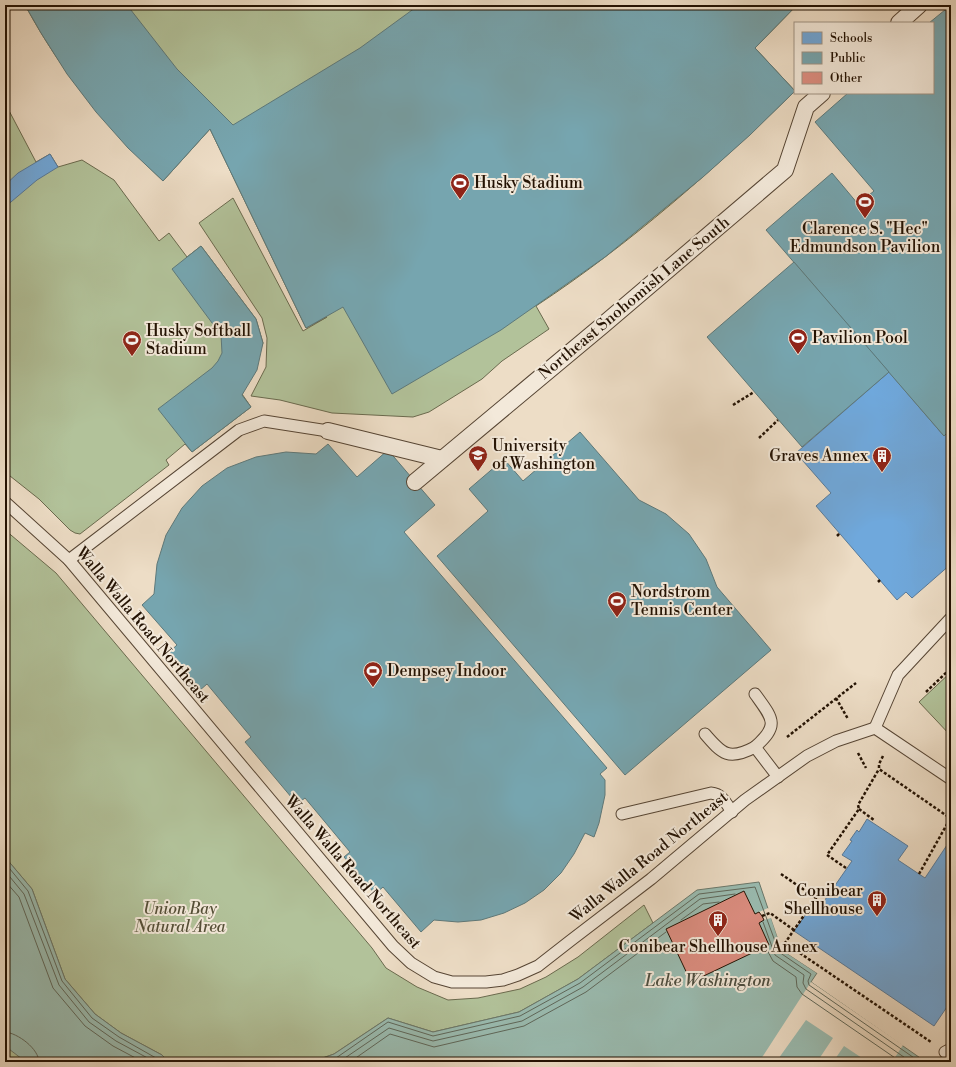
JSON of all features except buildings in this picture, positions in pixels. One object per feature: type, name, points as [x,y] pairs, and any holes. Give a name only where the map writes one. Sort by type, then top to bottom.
[{"type":"street","points":[[901,22],[919,5]]},
{"type":"street","name":"Northeast Snohomish Lane South","points":[[415,482],[785,170],[806,107],[821,94]]},
{"type":"street","points":[[328,431],[442,459]]},
{"type":"lane","points":[[69,560],[239,430],[264,421],[328,431]]},
{"type":"lane","name":"Walla Walla Road Northeast","points":[[5,502],[69,560],[393,946],[411,963],[434,977],[452,982],[486,982],[503,980],[538,966],[651,879],[732,812],[807,756],[836,742],[875,728]]},
{"type":"lane","points":[[951,618],[898,675],[875,728],[951,779]]},
{"type":"lane","points":[[705,734],[717,748],[732,756],[744,753],[755,747],[765,738],[771,729],[772,722],[767,711],[755,694]]},
{"type":"lane","points":[[755,747],[778,777]]},
{"type":"lane","points":[[622,814],[711,793],[718,794],[732,812]]},
{"type":"path","points":[[733,406],[754,392]]},
{"type":"path","points":[[759,438],[778,420]]},
{"type":"path","points":[[837,536],[840,533]]},
{"type":"path","points":[[926,692],[951,668]]},
{"type":"path","points":[[782,742],[856,683]]},
{"type":"path","points":[[836,698],[851,723]]},
{"type":"path","points":[[857,752],[866,768]]},
{"type":"path","points":[[846,868],[828,855],[859,810],[858,805],[879,769],[879,764],[883,756]]},
{"type":"path","points":[[879,769],[950,817],[919,874]]},
{"type":"path","points":[[859,810],[874,820]]},
{"type":"path","points":[[781,874],[816,898],[785,943],[915,1032]]},
{"type":"path","points":[[762,916],[770,913],[794,930]]},
{"type":"green space","name":"Husky Stadium","points":[[25,5],[797,5],[755,48],[794,90],[794,92],[734,149],[671,204],[605,257],[536,306],[549,329],[502,361],[482,379],[429,412],[413,417],[332,413],[280,400],[251,396],[266,367],[267,338],[262,318],[199,223],[233,198],[303,331],[327,317],[306,328],[210,129],[163,181],[104,120],[70,77]]},
{"type":"green space","name":"Husky Softball Stadium","points":[[5,103],[36,162],[50,154],[58,167],[82,160],[114,180],[159,241],[169,233],[187,257],[201,246],[256,319],[263,343],[242,394],[251,407],[192,452],[185,444],[166,460],[169,465],[80,534],[70,530],[39,499],[5,472]]},
{"type":"green space","name":"Union Bay Natural Area","points":[[5,530],[56,573],[372,948],[386,968],[417,987],[448,1000],[478,998],[520,989],[546,977],[578,957],[644,905],[653,923],[578,979],[519,1012],[433,1032],[388,1018],[334,1054],[311,1062],[169,1062],[162,1055],[121,1033],[95,1014],[65,979],[32,889],[5,857]]},
{"type":"green space","points":[[951,672],[951,736],[919,702]]},
{"type":"green space","points":[[5,1026],[53,1062],[5,1062]]},
{"type":"water","points":[[5,857],[32,889],[65,979],[95,1014],[121,1033],[162,1055],[169,1062],[26,1062],[5,1046]]},
{"type":"water","name":"Lake Washington","points":[[759,882],[782,950],[817,973],[811,982],[926,1062],[312,1062],[334,1054],[388,1018],[433,1032],[519,1012],[578,979],[697,890]]},
{"type":"pier","points":[[768,908],[771,910],[784,948],[819,972],[817,973],[782,950],[771,918],[764,920],[759,912]]},
{"type":"pier","points":[[811,982],[903,1045],[892,1062],[868,1062],[844,1046],[833,1062],[817,1062],[833,1038],[806,1020],[776,1062],[759,1062]]},
{"type":"place","name":"Husky Stadium","points":[[460,200]]},
{"type":"place","name":"Clarence S. \"Hec\" Edmundson Pavilion","points":[[865,219]]},
{"type":"place","name":"Pavilion Pool","points":[[798,355]]},
{"type":"place","name":"Husky Softball Stadium","points":[[132,357]]},
{"type":"place","name":"University of Washington","points":[[478,472]]},
{"type":"place","name":"Graves Annex","points":[[882,473]]},
{"type":"place","name":"Nordstrom Tennis Center","points":[[617,618]]},
{"type":"place","name":"Dempsey Indoor","points":[[373,688]]},
{"type":"place","name":"Conibear Shellhouse","points":[[877,917]]},
{"type":"place","name":"Conibear Shellhouse Annex","points":[[718,937]]}]
